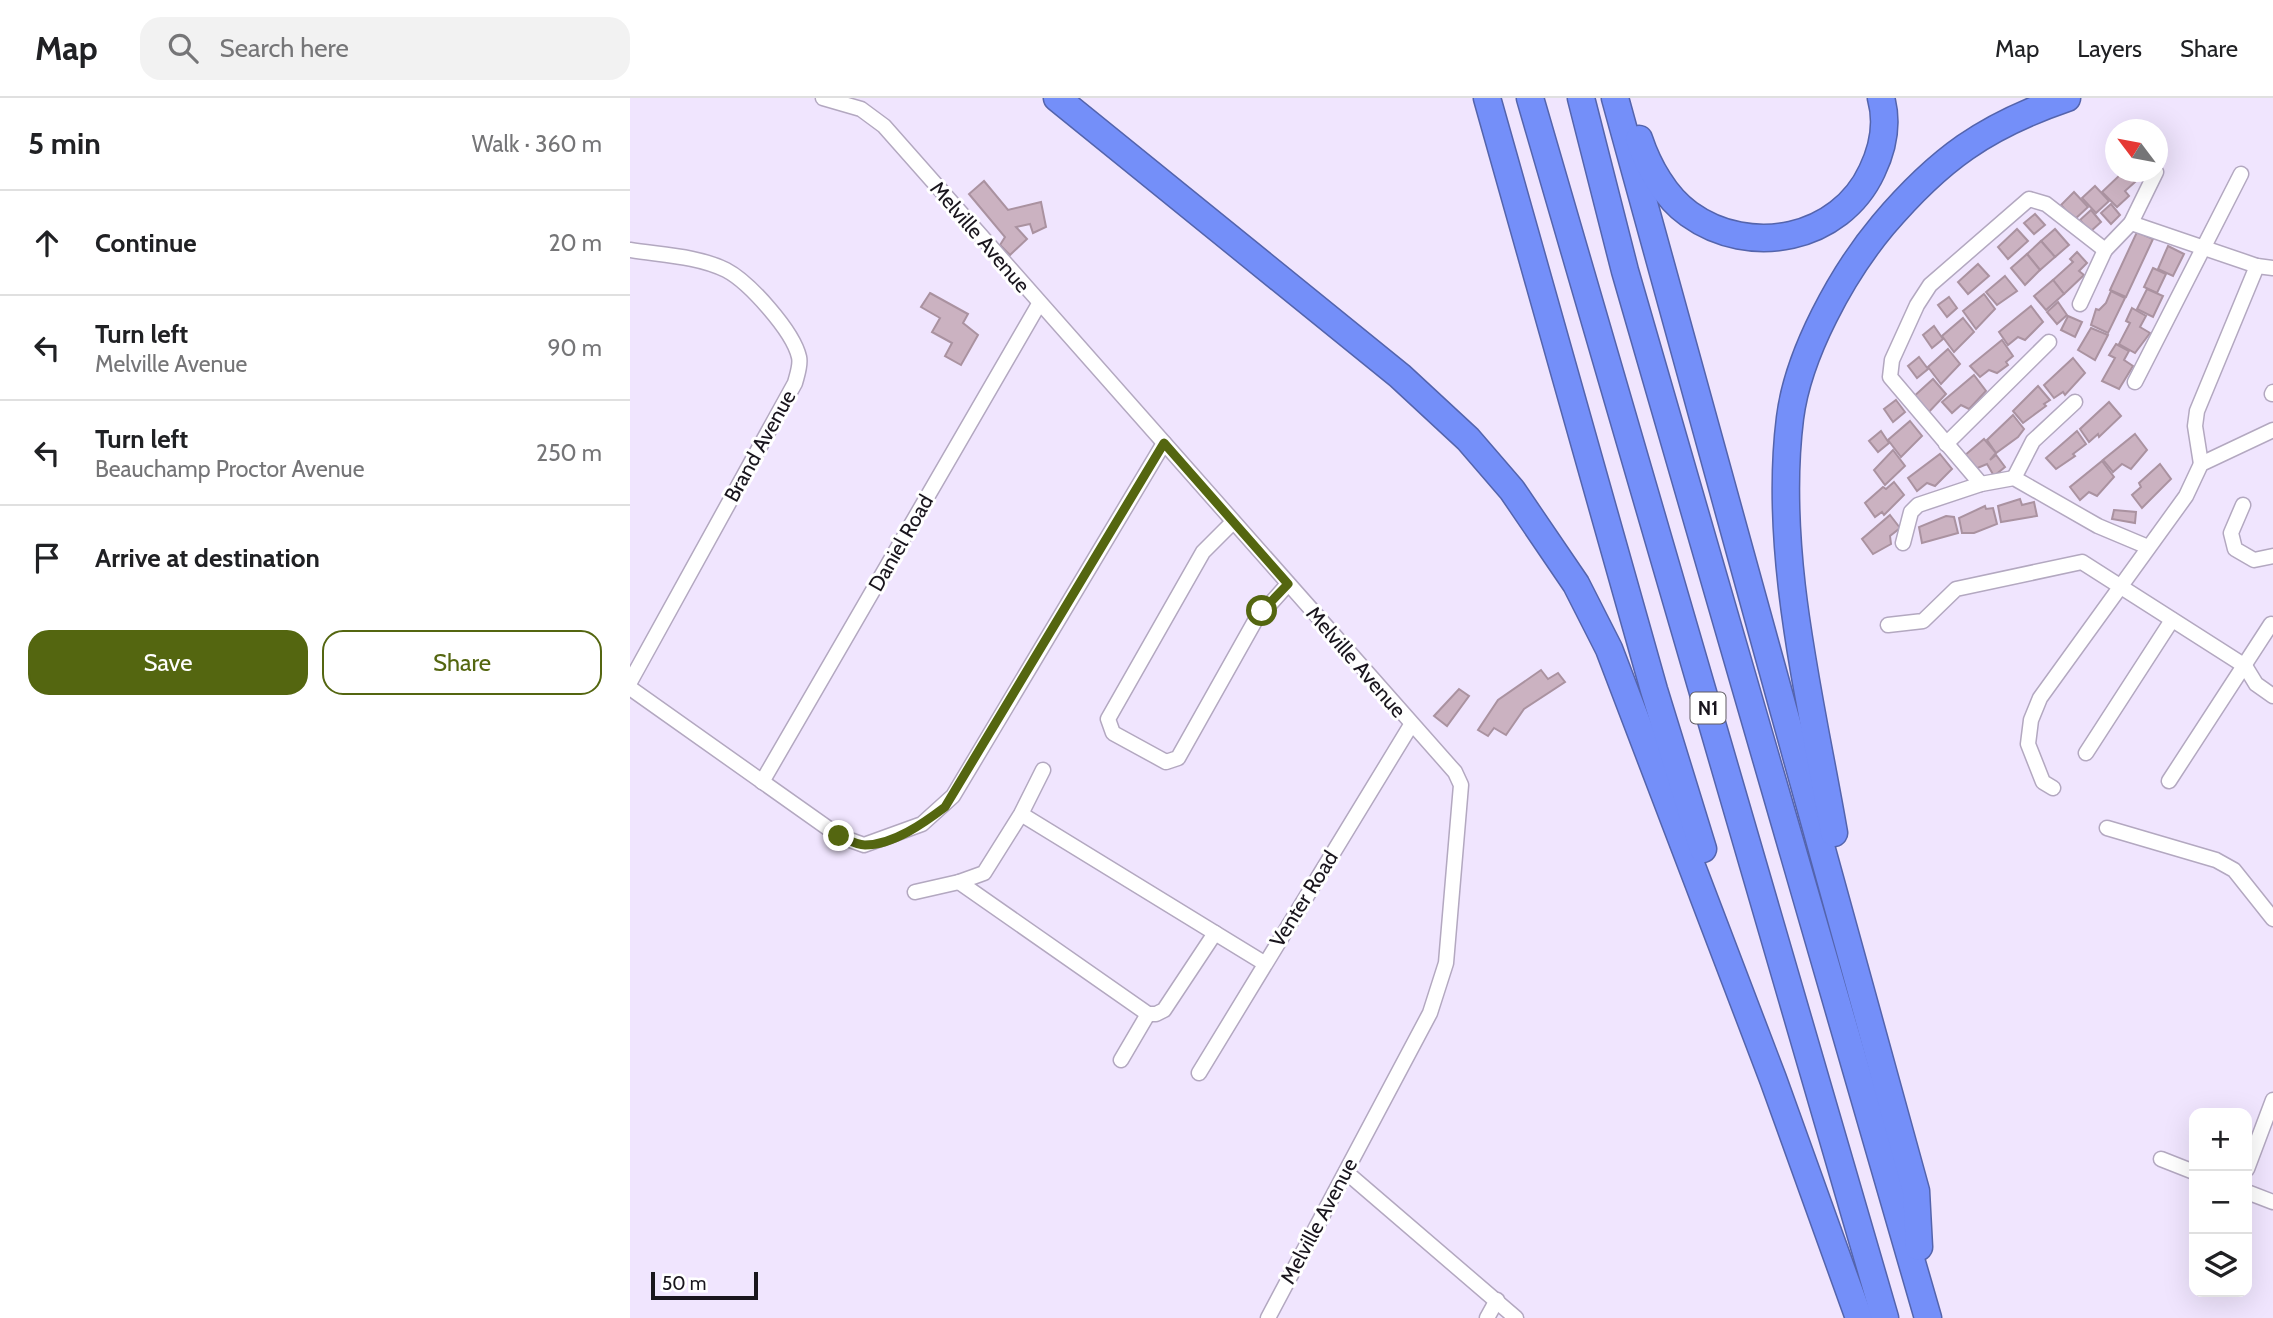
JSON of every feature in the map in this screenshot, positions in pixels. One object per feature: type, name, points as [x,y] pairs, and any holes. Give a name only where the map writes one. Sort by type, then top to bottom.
[{"type":"highway","points":[[1058,98],[1400,376],[1468,439],[1512,490],[1576,583],[1609,649],[1773,1079],[1859,1318]]},
{"type":"highway","points":[[1487,98],[1654,690],[1773,1079]]},
{"type":"highway","name":"N1","points":[[1530,98],[1885,1318]]},
{"type":"highway","name":"N1","points":[[1581,98],[1625,271],[1925,1306]]},
{"type":"highway","points":[[1615,98],[1916,1191],[1925,1306]]},
{"type":"highway","points":[[1624,98],[1643,151],[1665,190],[1688,214],[1719,231],[1772,239],[1803,233],[1828,221],[1851,203],[1866,184],[1884,137],[1881,98]]},
{"type":"highway","points":[[1859,979],[1799,633],[1785,480],[1790,415],[1807,360],[1833,295],[1871,239],[1911,192],[1960,149],[2016,116],[2067,98]]},
{"type":"street","name":"Melville Avenue","points":[[823,98],[861,109],[884,127],[1455,772],[1461,785],[1446,963],[1430,1013],[1268,1318]]},
{"type":"street","points":[[2135,382],[2241,174]]},
{"type":"street","points":[[2080,304],[2105,250],[2131,223],[2151,182]]},
{"type":"street","points":[[1981,484],[1890,377],[1892,360],[1930,285],[2029,199],[2046,204],[2105,250]]},
{"type":"street","points":[[2131,223],[2257,266],[2273,268]]},
{"type":"street","name":"Brand Avenue","points":[[630,250],[705,262],[726,270],[742,281],[768,308],[793,343],[799,358],[795,383],[630,682]]},
{"type":"street","points":[[2053,788],[2043,782],[2033,760],[2028,744],[2031,720],[2050,681],[2186,496],[2201,464],[2194,426],[2197,411],[2257,266]]},
{"type":"street","name":"Daniel Road","points":[[762,782],[1039,304]]},
{"type":"street","points":[[1946,444],[2049,342]]},
{"type":"street","points":[[2014,478],[2033,441],[2076,402]]},
{"type":"street","points":[[2201,464],[2273,430]]},
{"type":"street","points":[[630,688],[839,836],[864,845],[922,824],[945,807],[1164,443]]},
{"type":"street","points":[[1903,543],[1910,512],[1918,505],[1981,484],[2014,478],[2098,526],[2148,547]]},
{"type":"street","points":[[2243,505],[2231,533],[2235,549],[2254,559],[2273,556]]},
{"type":"street","points":[[1233,522],[1203,552],[1159,628],[1108,719],[1113,733],[1166,762],[1178,758],[1255,621],[1288,584]]},
{"type":"street","points":[[1888,625],[1923,621],[1956,589],[2075,561],[2087,564],[2118,587],[2245,666],[2256,684],[2273,696]]},
{"type":"street","points":[[2086,752],[2172,620]]},
{"type":"street","points":[[2169,781],[2271,624]]},
{"type":"street","name":"Venter Road","points":[[1199,1073],[1411,725]]},
{"type":"street","points":[[915,892],[960,883],[984,873],[1021,814],[1043,770]]},
{"type":"street","points":[[1021,814],[1264,963]]},
{"type":"street","points":[[2107,828],[2216,860],[2234,870],[2273,919]]},
{"type":"street","points":[[960,883],[1148,1014],[1156,1014],[1172,1001],[1215,933]]},
{"type":"street","points":[[1121,1060],[1148,1014]]},
{"type":"street","points":[[2252,1156],[2273,1100]]},
{"type":"street","points":[[2161,1159],[2191,1171]]},
{"type":"street","points":[[1346,1172],[1516,1318]]},
{"type":"street","points":[[2252,1194],[2273,1202]]},
{"type":"street","points":[[1487,1318],[1497,1300]]},
{"type":"building","points":[[984,181],[1008,210],[1041,202],[1046,227],[1033,233],[1030,224],[1016,227],[1027,239],[1010,255],[1000,245],[1005,237],[969,194]]},
{"type":"building","points":[[2112,182],[2135,182],[2125,191],[2129,196],[2117,207],[2102,192]]},
{"type":"building","points":[[2095,186],[2109,201],[2096,213],[2082,198]]},
{"type":"building","points":[[2074,192],[2088,207],[2074,220],[2061,205]]},
{"type":"building","points":[[2111,204],[2120,215],[2111,224],[2101,213]]},
{"type":"building","points":[[2091,210],[2101,222],[2090,232],[2080,220]]},
{"type":"building","points":[[2035,214],[2045,225],[2034,234],[2024,223]]},
{"type":"building","points":[[2017,229],[2028,241],[2008,259],[1998,247]]},
{"type":"building","points":[[2055,229],[2069,245],[2055,257],[2041,241]]},
{"type":"building","points":[[2137,232],[2153,239],[2126,297],[2110,290]]},
{"type":"building","points":[[2041,241],[2055,257],[2040,270],[2027,254]]},
{"type":"building","points":[[2168,246],[2184,254],[2173,276],[2158,269]]},
{"type":"building","points":[[2077,252],[2087,263],[2079,271],[2084,275],[2064,294],[2053,280],[2073,262],[2070,259]]},
{"type":"building","points":[[2027,254],[2040,270],[2025,285],[2011,268]]},
{"type":"building","points":[[1978,264],[1989,276],[1968,294],[1958,282]]},
{"type":"building","points":[[2153,268],[2166,274],[2157,293],[2144,287]]},
{"type":"building","points":[[2005,276],[2017,291],[1997,305],[1986,292]]},
{"type":"building","points":[[2053,280],[2064,294],[2046,310],[2034,296]]},
{"type":"building","points":[[2147,289],[2163,296],[2153,317],[2137,309]]},
{"type":"building","points":[[2111,291],[2125,298],[2108,333],[2091,325],[2096,309],[2099,310],[2106,303]]},
{"type":"building","points":[[930,293],[968,314],[963,323],[978,335],[961,365],[945,356],[952,343],[932,332],[940,318],[921,307]]},
{"type":"building","points":[[1984,294],[1995,309],[1976,329],[1963,311]]},
{"type":"building","points":[[1949,297],[1957,308],[1947,317],[1938,305]]},
{"type":"building","points":[[2058,302],[2067,315],[2057,324],[2047,312]]},
{"type":"building","points":[[2031,306],[2043,322],[2025,340],[2018,337],[2008,345],[1999,332]]},
{"type":"building","points":[[2132,308],[2146,316],[2140,327],[2150,333],[2135,353],[2119,344],[2130,323],[2126,321]]},
{"type":"building","points":[[2068,316],[2082,322],[2075,337],[2061,330]]},
{"type":"building","points":[[1963,318],[1974,332],[1954,352],[1942,336]]},
{"type":"building","points":[[1934,326],[1943,339],[1932,348],[1923,335]]},
{"type":"building","points":[[2091,328],[2108,335],[2095,360],[2078,350]]},
{"type":"building","points":[[2002,340],[2013,356],[2006,362],[2008,365],[1997,373],[1989,370],[1980,377],[1970,366]]},
{"type":"building","points":[[2116,344],[2129,351],[2124,360],[2133,366],[2119,389],[2102,381],[2115,358],[2109,355]]},
{"type":"building","points":[[1948,349],[1960,364],[1941,384],[1928,367]]},
{"type":"building","points":[[1919,357],[1928,369],[1917,378],[1908,366]]},
{"type":"building","points":[[2073,358],[2085,373],[2065,395],[2063,392],[2054,398],[2044,385]]},
{"type":"building","points":[[1974,375],[1986,391],[1969,409],[1961,405],[1952,413],[1942,402]]},
{"type":"building","points":[[1933,379],[1946,394],[1926,415],[1912,398]]},
{"type":"building","points":[[2038,386],[2050,400],[2023,423],[2013,411]]},
{"type":"building","points":[[1896,400],[1905,412],[1893,422],[1884,409]]},
{"type":"building","points":[[2109,402],[2121,416],[2099,437],[2098,434],[2089,442],[2080,429]]},
{"type":"building","points":[[2013,415],[2024,429],[2018,437],[1996,453],[1987,440]]},
{"type":"building","points":[[1910,421],[1922,436],[1901,457],[1888,440]]},
{"type":"building","points":[[1881,431],[1889,443],[1878,452],[1869,441]]},
{"type":"building","points":[[2077,431],[2086,444],[2073,454],[2075,456],[2056,469],[2046,458]]},
{"type":"building","points":[[2135,434],[2147,450],[2131,469],[2122,464],[2113,472],[2103,460]]},
{"type":"building","points":[[1984,439],[1996,453],[1990,460],[1996,455],[2005,467],[1994,476],[1987,464],[1975,469],[1964,456]]},
{"type":"building","points":[[1893,450],[1905,466],[1885,485],[1874,470]]},
{"type":"building","points":[[1940,454],[1952,469],[1935,486],[1927,483],[1917,491],[1908,478]]},
{"type":"building","points":[[2102,461],[2114,477],[2097,496],[2089,492],[2080,500],[2070,487]]},
{"type":"building","points":[[2160,464],[2171,479],[2142,508],[2132,495],[2141,487],[2139,483]]},
{"type":"building","points":[[1894,482],[1904,495],[1884,515],[1882,512],[1875,517],[1865,503],[1883,487],[1886,489]]},
{"type":"building","points":[[2020,499],[2022,505],[2034,502],[2037,516],[2001,522],[1998,506]]},
{"type":"building","points":[[1985,506],[1986,509],[1993,508],[1997,524],[1974,533],[1962,533],[1959,518]]},
{"type":"building","points":[[2114,510],[2136,512],[2135,523],[2112,519]]},
{"type":"building","points":[[1890,515],[1900,528],[1890,536],[1891,544],[1873,554],[1862,539]]},
{"type":"building","points":[[1946,516],[1954,517],[1958,533],[1922,543],[1919,527]]},
{"type":"building","points":[[1541,670],[1548,679],[1558,673],[1565,682],[1524,709],[1506,735],[1494,728],[1488,736],[1478,730],[1498,700]]},
{"type":"building","points":[[1459,689],[1469,696],[1447,726],[1434,716]]},
{"type":"route","points":[[839,836],[864,845],[889,839],[922,824],[945,807],[1164,443],[1288,584],[1262,611]]}]
